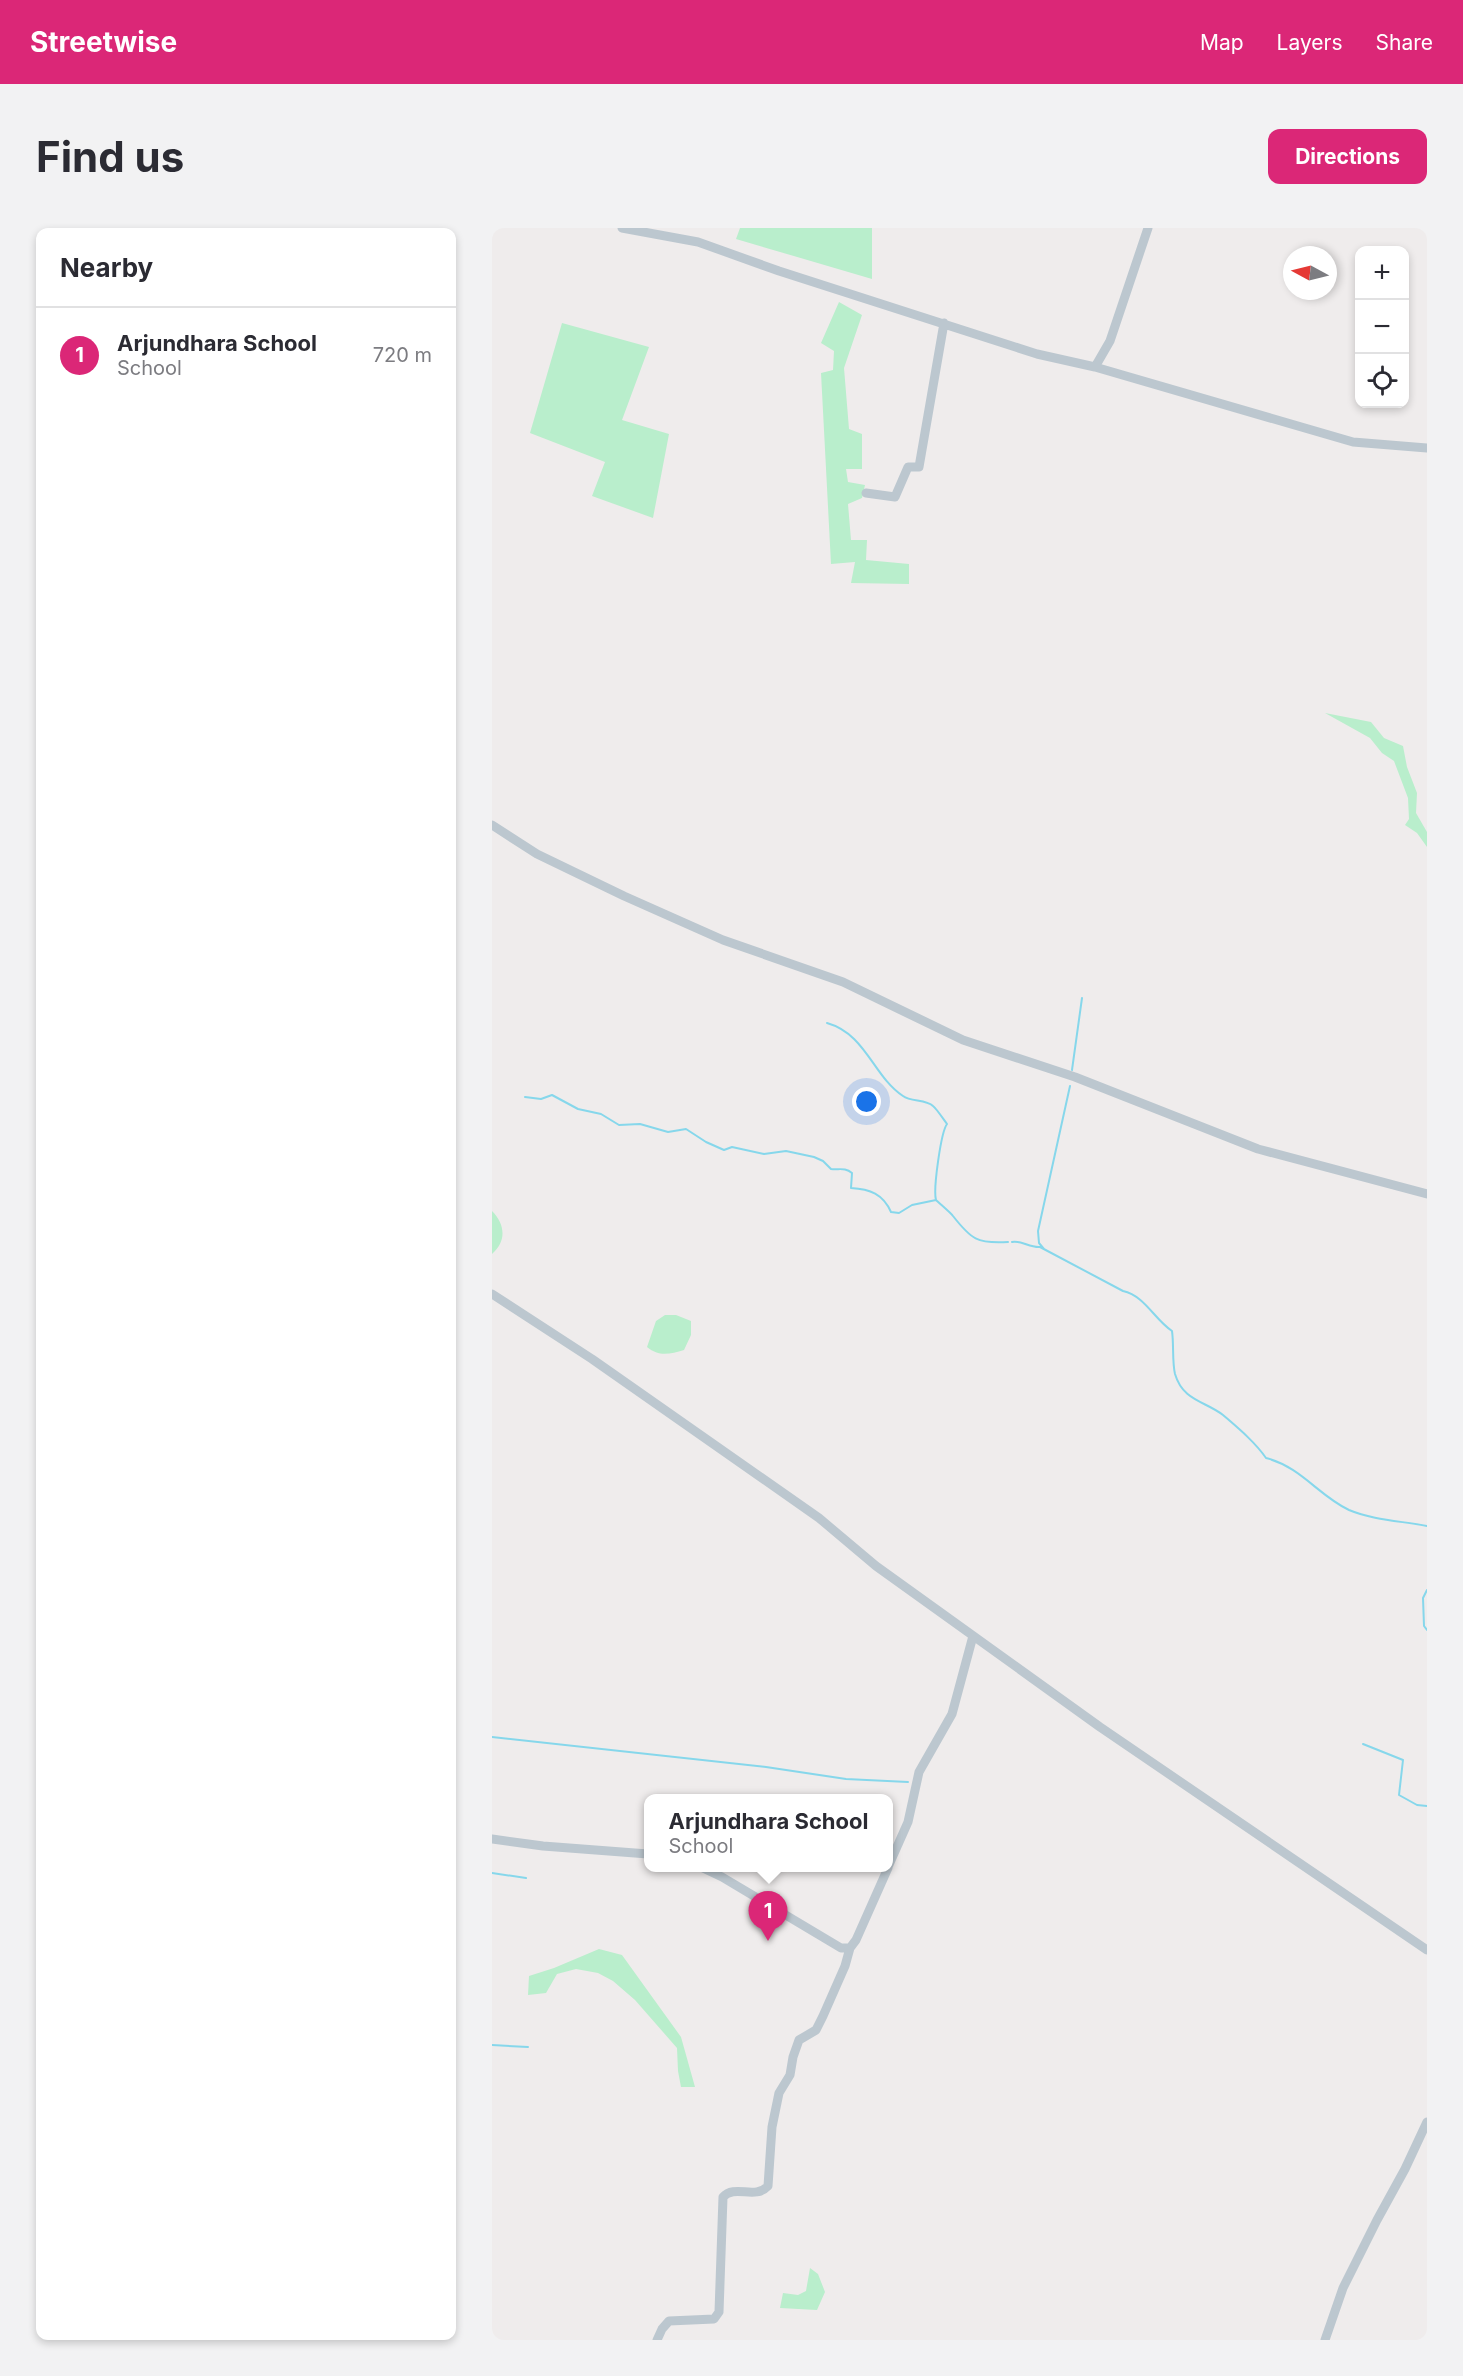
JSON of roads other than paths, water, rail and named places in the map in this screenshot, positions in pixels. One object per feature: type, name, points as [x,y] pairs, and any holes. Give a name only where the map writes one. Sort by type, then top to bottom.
[{"type":"street","points":[[622,228],[698,242],[779,271],[1037,354],[1095,368],[1353,442],[1427,448]]},
{"type":"street","points":[[1095,368],[1110,342],[1148,228]]},
{"type":"street","points":[[866,493],[895,497],[908,467],[919,467],[944,323]]},
{"type":"street","points":[[492,825],[537,854],[624,896],[723,940],[843,982],[963,1040],[1075,1077],[1258,1149],[1427,1194]]},
{"type":"street","points":[[492,1294],[601,1365],[819,1518],[876,1566],[973,1636],[1110,1733],[1427,1950]]},
{"type":"street","points":[[893,1856],[908,1822],[919,1772],[952,1714],[973,1636]]},
{"type":"street","points":[[492,1839],[543,1846],[644,1854]]},
{"type":"street","points":[[711,1872],[841,1948],[850,1948]]},
{"type":"street","points":[[657,2340],[669,2321],[714,2319],[719,2312],[723,2197],[727,2193],[762,2192],[768,2186],[772,2127],[779,2093],[790,2075],[799,2040],[816,2030],[823,2016],[845,1966],[850,1948],[856,1940],[886,1872]]},
{"type":"street","points":[[1325,2340],[1343,2288],[1406,2169],[1427,2122]]},
{"type":"waterway","points":[[1072,1070],[1082,998]]},
{"type":"waterway","points":[[827,1023],[851,1036],[893,1088],[906,1098],[930,1104],[947,1124],[938,1161],[936,1200]]},
{"type":"waterway","points":[[1044,1249],[1039,1243],[1038,1231],[1070,1086]]},
{"type":"waterway","points":[[525,1097],[541,1099],[552,1095],[578,1109],[601,1114],[619,1125],[640,1124],[668,1132],[686,1129],[724,1150],[732,1147],[764,1154],[786,1151],[814,1157],[823,1161],[831,1169],[844,1169],[852,1173],[851,1188],[875,1194],[884,1201],[891,1212],[899,1213],[912,1205],[936,1200],[970,1235],[982,1241],[1008,1242]]},
{"type":"waterway","points":[[1012,1242],[1040,1247],[1131,1294],[1143,1303],[1172,1331],[1175,1374],[1183,1390],[1223,1415],[1252,1441],[1266,1458],[1290,1468],[1349,1510],[1377,1518],[1427,1526]]},
{"type":"waterway","points":[[1427,1590],[1423,1598],[1424,1626],[1427,1630]]},
{"type":"waterway","points":[[492,1737],[766,1767],[846,1779],[908,1782]]},
{"type":"waterway","points":[[1363,1744],[1403,1760],[1399,1795],[1417,1805],[1427,1806]]},
{"type":"waterway","points":[[492,1873],[526,1878]]},
{"type":"waterway","points":[[492,2045],[528,2047]]},
{"type":"place","name":"Arjundhara School","points":[[768,1941]]}]
